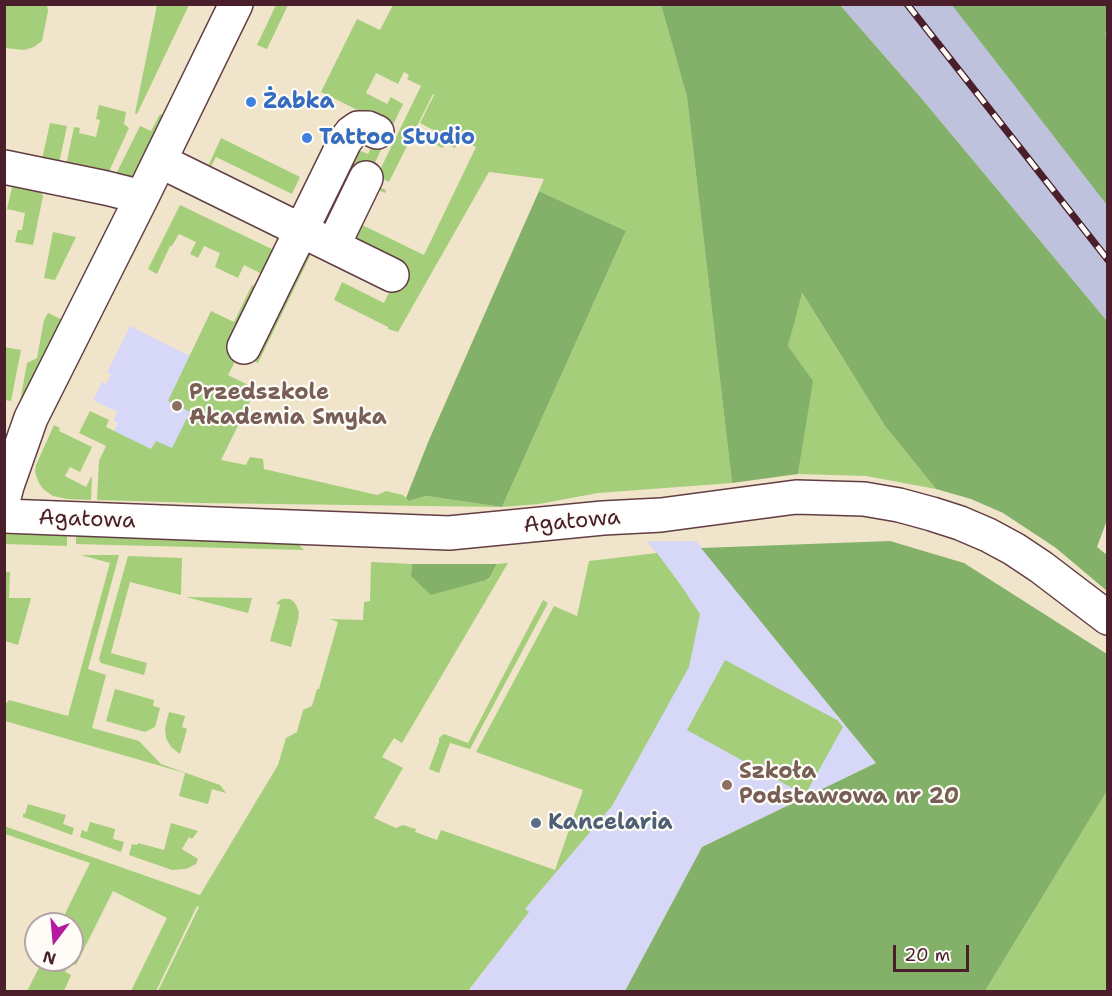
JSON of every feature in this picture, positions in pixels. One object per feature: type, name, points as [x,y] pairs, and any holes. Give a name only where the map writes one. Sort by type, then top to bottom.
[{"type":"street","points":[[4,498],[18,415],[142,197],[236,4]]},
{"type":"street","points":[[244,347],[345,141],[358,128],[368,128],[377,132]]},
{"type":"street","points":[[160,161],[392,275]]},
{"type":"street","points":[[4,167],[142,197]]},
{"type":"street","points":[[333,246],[366,178]]},
{"type":"street","name":"Agatowa","points":[[4,516],[450,533],[662,514],[796,498],[864,499],[932,514],[988,535],[1041,567],[1107,618]]},
{"type":"shaded area","points":[[840,5],[1107,5],[1107,321],[922,99]]},
{"type":"shaded area","name":"Przedszkole Akademia Smyka","points":[[130,326],[256,389],[221,460],[99,461],[118,423],[113,421],[118,412],[93,400],[102,382],[106,384],[110,377],[111,374],[107,372]]},
{"type":"shaded area","name":"Szkoła Podstawowa nr 20","points":[[647,541],[696,541],[876,763],[702,847],[625,991],[468,992],[528,912],[525,909],[612,806],[680,584]]},
{"type":"green space","points":[[5,4],[47,5],[48,11],[42,41],[24,50],[5,48]]},
{"type":"green space","points":[[157,5],[189,5],[137,114],[135,113]]},
{"type":"green space","points":[[276,5],[288,5],[267,49],[257,45]]},
{"type":"green space","points":[[393,5],[661,5],[687,97],[732,483],[598,493],[539,504],[502,507],[626,231],[539,191],[544,179],[489,172],[398,332],[334,300],[342,282],[384,303],[401,267],[352,242],[351,232],[374,185],[386,190],[385,193],[375,188],[358,223],[424,255],[476,147],[460,139],[455,148],[445,144],[443,148],[431,143],[437,132],[420,123],[434,95],[438,97],[433,94],[389,182],[377,176],[421,86],[407,79],[409,75],[404,72],[398,84],[376,73],[366,93],[387,104],[391,97],[403,104],[370,173],[361,169],[334,222],[327,226],[321,224],[321,218],[356,149],[368,154],[384,123],[321,92],[357,19],[380,30]]},
{"type":"green space","points":[[661,5],[840,5],[922,99],[1107,321],[1107,520],[1097,547],[1107,555],[1107,591],[1056,548],[1003,513],[971,499],[936,489],[885,426],[802,293],[788,346],[813,381],[798,474],[732,483],[687,97]]},
{"type":"green space","points":[[952,5],[1107,5],[1105,34],[1108,41],[1107,205]]},
{"type":"green space","points":[[99,105],[126,112],[124,124],[129,128],[106,178],[65,170],[74,127],[80,128],[79,133],[96,137],[100,120],[96,119]]},
{"type":"green space","points":[[160,114],[165,116],[136,175],[123,181],[113,180],[140,126],[151,131]]},
{"type":"green space","points":[[50,123],[67,126],[58,168],[41,164]]},
{"type":"green space","points":[[221,138],[300,177],[292,194],[216,157],[207,174],[205,173]]},
{"type":"green space","points":[[14,179],[36,184],[43,196],[33,245],[15,242],[18,230],[22,230],[25,213],[7,209]]},
{"type":"green space","points":[[539,191],[626,231],[502,507],[426,496],[409,501],[406,498],[429,440]]},
{"type":"green space","points":[[180,205],[278,252],[266,276],[244,265],[238,278],[215,267],[220,253],[204,246],[198,258],[190,254],[196,242],[179,234],[170,246],[157,274],[148,269]]},
{"type":"green space","points":[[53,232],[76,237],[55,280],[44,278]]},
{"type":"green space","points":[[314,248],[258,363],[239,354],[228,375],[256,389],[221,460],[246,465],[250,457],[263,459],[264,469],[377,495],[386,491],[403,495],[409,501],[426,496],[502,507],[97,500],[99,461],[106,446],[79,433],[90,411],[109,420],[106,427],[151,449],[156,441],[172,448],[190,412],[168,401],[211,311],[234,322],[252,285],[260,289],[233,344],[255,355],[304,253]]},
{"type":"green space","points":[[801,292],[885,426],[936,489],[866,476],[798,474],[812,381],[788,346]]},
{"type":"green space","points":[[48,313],[65,321],[27,399],[20,402],[27,363],[37,358],[44,320]]},
{"type":"green space","points":[[4,347],[21,350],[11,401],[5,400]]},
{"type":"green space","points":[[54,425],[60,428],[59,431],[92,447],[80,472],[70,467],[65,476],[86,487],[91,477],[91,500],[53,496],[39,483],[35,472],[36,465]]},
{"type":"green space","points":[[5,531],[67,534],[67,546],[5,544]]},
{"type":"green space","points":[[76,533],[297,543],[304,550],[76,544]]},
{"type":"green space","points":[[890,541],[964,563],[1107,654],[1107,791],[985,991],[625,991],[702,847],[876,763],[701,548]]},
{"type":"green space","points":[[657,553],[700,614],[689,667],[612,806],[525,909],[529,912],[468,991],[158,991],[199,907],[197,906],[156,991],[131,991],[167,918],[113,891],[84,949],[84,912],[66,912],[90,863],[5,834],[4,826],[200,895],[278,765],[286,738],[297,732],[303,710],[312,706],[338,622],[330,619],[363,620],[364,602],[370,601],[371,562],[412,564],[411,576],[489,580],[497,564],[508,563],[402,743],[394,738],[382,757],[403,768],[374,818],[396,828],[403,825],[416,829],[415,832],[437,840],[441,830],[555,870],[583,790],[476,752],[554,606],[577,616],[589,561]]},
{"type":"green space","points":[[81,555],[119,555],[88,669],[106,675],[92,728],[139,741],[161,764],[220,785],[226,793],[212,789],[208,804],[179,796],[185,773],[5,721],[5,705],[9,700],[68,716],[110,563]]},
{"type":"green space","points":[[128,556],[182,558],[181,595],[130,582],[111,653],[147,663],[144,675],[101,663],[99,659]]},
{"type":"green space","points":[[412,564],[497,564],[489,579],[431,595],[411,576]]},
{"type":"green space","points":[[5,572],[10,572],[9,598],[31,598],[18,645],[5,641]]},
{"type":"green space","points":[[186,597],[252,598],[248,613]]},
{"type":"green space","points":[[282,599],[290,599],[294,602],[299,612],[291,647],[270,641],[280,605],[276,603]]},
{"type":"green space","points":[[543,600],[548,603],[470,749],[450,743],[439,773],[429,769],[439,738],[444,734],[468,743]]},
{"type":"green space","points":[[725,660],[837,720],[843,727],[806,793],[803,794],[687,730]]},
{"type":"green space","points":[[115,689],[154,700],[153,706],[160,708],[155,727],[145,732],[106,721]]},
{"type":"green space","points":[[169,712],[185,716],[182,727],[187,729],[180,754],[171,747],[166,738],[165,728]]},
{"type":"green space","points":[[1107,791],[1107,991],[985,991]]},
{"type":"green space","points":[[28,804],[66,815],[63,824],[74,828],[72,835],[23,817]]},
{"type":"green space","points":[[90,822],[115,829],[113,839],[124,842],[121,852],[80,837],[82,830],[87,832]]},
{"type":"green space","points":[[171,823],[198,831],[192,839],[189,837],[182,849],[198,859],[196,864],[186,869],[172,870],[129,855],[132,844],[137,845],[138,843],[164,850]]},
{"type":"green space","points":[[37,972],[65,972],[71,975],[64,991],[27,991]]},
{"type":"railway","points":[[907,4],[1108,260]]},
{"type":"place","name":"Żabka","points":[[251,102]]},
{"type":"place","name":"Tattoo Studio","points":[[307,138]]},
{"type":"place","name":"Przedszkole Akademia Smyka","points":[[177,406]]},
{"type":"place","name":"Szkoła Podstawowa nr 20","points":[[727,785]]},
{"type":"place","name":"Kancelaria","points":[[536,823]]}]
